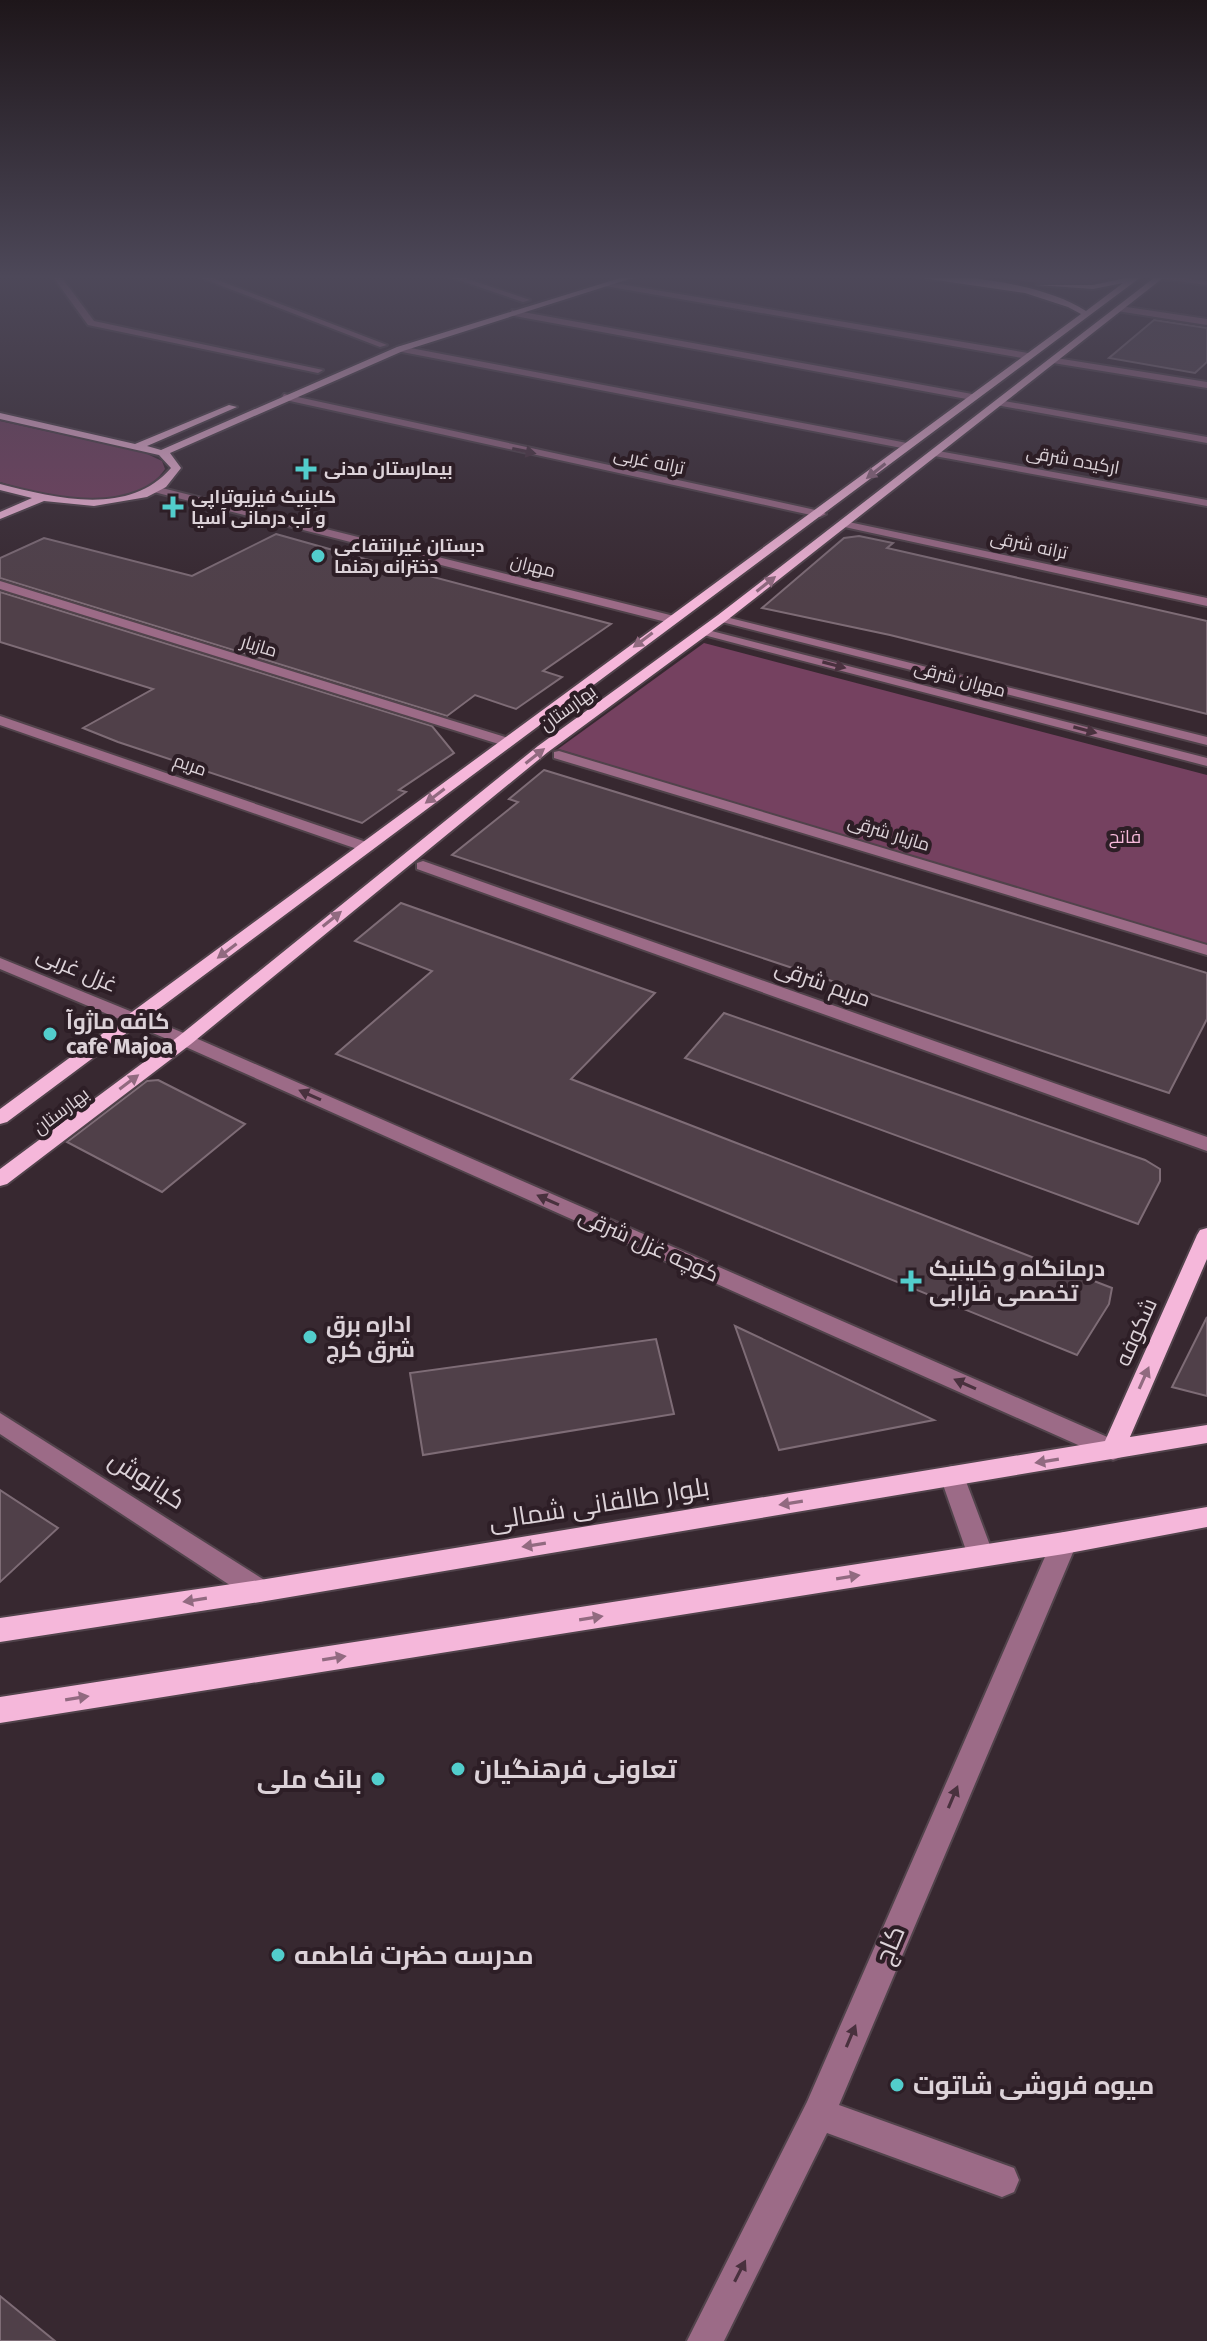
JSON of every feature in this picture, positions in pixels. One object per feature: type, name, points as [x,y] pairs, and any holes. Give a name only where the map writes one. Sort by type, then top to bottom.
[{"type":"main road","points":[[162,453],[317,383]]},
{"type":"main road","name":"بهارستان","points":[[0,1118],[670,619],[820,514],[991,383]]},
{"type":"main road","name":"بهارستان","points":[[0,1179],[185,1040],[543,749],[722,618],[1026,383]]},
{"type":"main road","points":[[139,446],[249,399]]},
{"type":"main road","points":[[0,416],[139,446],[162,453],[171,459],[176,468],[171,479],[154,489],[98,502],[40,499],[0,487]]},
{"type":"main road","points":[[0,499],[17,492]]},
{"type":"main road","points":[[0,516],[40,499]]},
{"type":"main road","name":"شکوفه","points":[[1113,1450],[1207,1235]]},
{"type":"main road","name":"بلوار طالقانی شمالی","points":[[0,1630],[260,1591],[1207,1434]]},
{"type":"main road","points":[[0,1710],[1064,1543],[1207,1517]]},
{"type":"street","points":[[579,383],[907,446]]},
{"type":"street","points":[[897,383],[972,397]]},
{"type":"street","name":"ترانه غربی","points":[[284,397],[820,514]]},
{"type":"street","points":[[999,403],[1207,440]]},
{"type":"street","name":"ارکیده شرقی","points":[[933,453],[1207,503]]},
{"type":"street","name":"مهران","points":[[154,489],[670,619]]},
{"type":"street","name":"ترانه شرقی","points":[[844,524],[1207,602]]},
{"type":"street","name":"مازیار","points":[[0,585],[507,742]]},
{"type":"street","name":"مهران شرقی","points":[[722,618],[1207,741]]},
{"type":"street","name":"مهران شرقی","points":[[704,631],[1207,762]]},
{"type":"street","name":"مریم","points":[[0,720],[366,847]]},
{"type":"street","name":"مازیار شرقی","points":[[559,755],[1207,950]]},
{"type":"street","name":"مریم شرقی","points":[[423,866],[1207,1144]]},
{"type":"street","name":"غزل غربی","points":[[0,963],[185,1040]]},
{"type":"street","name":"کوچه غزل شرقی","points":[[185,1040],[1113,1450]]},
{"type":"street","name":"کیانوش","points":[[0,1422],[260,1591]]},
{"type":"street","points":[[952,1476],[981,1556]]},
{"type":"street","name":"کاج","points":[[705,2341],[819,2114],[1064,1543]]},
{"type":"street","points":[[819,2114],[1002,2180]]},
{"type":"green space","points":[[0,421],[145,453],[162,461],[165,469],[151,484],[132,493],[111,497],[64,496],[0,482]]},
{"type":"green space","name":"فاتح","points":[[704,643],[1207,775],[1207,947],[558,749]]},
{"type":"building","points":[[276,534],[611,624],[543,671],[562,677],[516,709],[475,695],[447,716],[0,578],[0,558],[44,538],[192,576]]},
{"type":"building","points":[[859,536],[893,543],[887,548],[1207,621],[1207,714],[890,635],[762,608],[844,538]]},
{"type":"building","points":[[0,592],[432,726],[454,753],[399,790],[406,792],[362,823],[118,742],[83,728],[153,689],[0,642]]},
{"type":"building","points":[[544,770],[1207,973],[1207,1019],[1169,1093],[452,855],[518,802],[509,799]]},
{"type":"building","points":[[401,903],[655,993],[571,1079],[1112,1288],[1109,1304],[1077,1355],[336,1054],[432,971],[355,941]]},
{"type":"building","points":[[724,1013],[1145,1160],[1160,1169],[1160,1181],[1138,1224],[685,1058]]},
{"type":"building","points":[[158,1080],[245,1124],[162,1192],[67,1142],[147,1081]]},
{"type":"building","points":[[1207,1317],[1207,1396],[1172,1387]]},
{"type":"building","points":[[735,1326],[934,1420],[779,1450]]},
{"type":"building","points":[[656,1339],[674,1414],[423,1455],[410,1373]]},
{"type":"building","points":[[0,1490],[58,1528],[0,1582]]},
{"type":"building","points":[[0,2296],[55,2341],[0,2341]]},
{"type":"place","name":"بیمارستان مدنی","points":[[306,469]]},
{"type":"place","name":"کلینیک فیزیوتراپی و آب درمانی آسیا","points":[[173,507]]},
{"type":"place","name":"دبستان غیرانتفاعی دخترانه رهنما","points":[[318,556]]},
{"type":"place","name":"کافه ماژوآ cafe Majoa","points":[[50,1034]]},
{"type":"place","name":"درمانگاه و کلینیک تخصصی فارابی","points":[[911,1281]]},
{"type":"place","name":"اداره برق شرق کرج","points":[[310,1337]]},
{"type":"place","name":"تعاونی فرهنگیان","points":[[458,1769]]},
{"type":"place","name":"بانک ملی","points":[[378,1779]]},
{"type":"place","name":"مدرسه حضرت فاطمه","points":[[278,1955]]},
{"type":"place","name":"میوه فروشی شاتوت","points":[[897,2085]]}]
